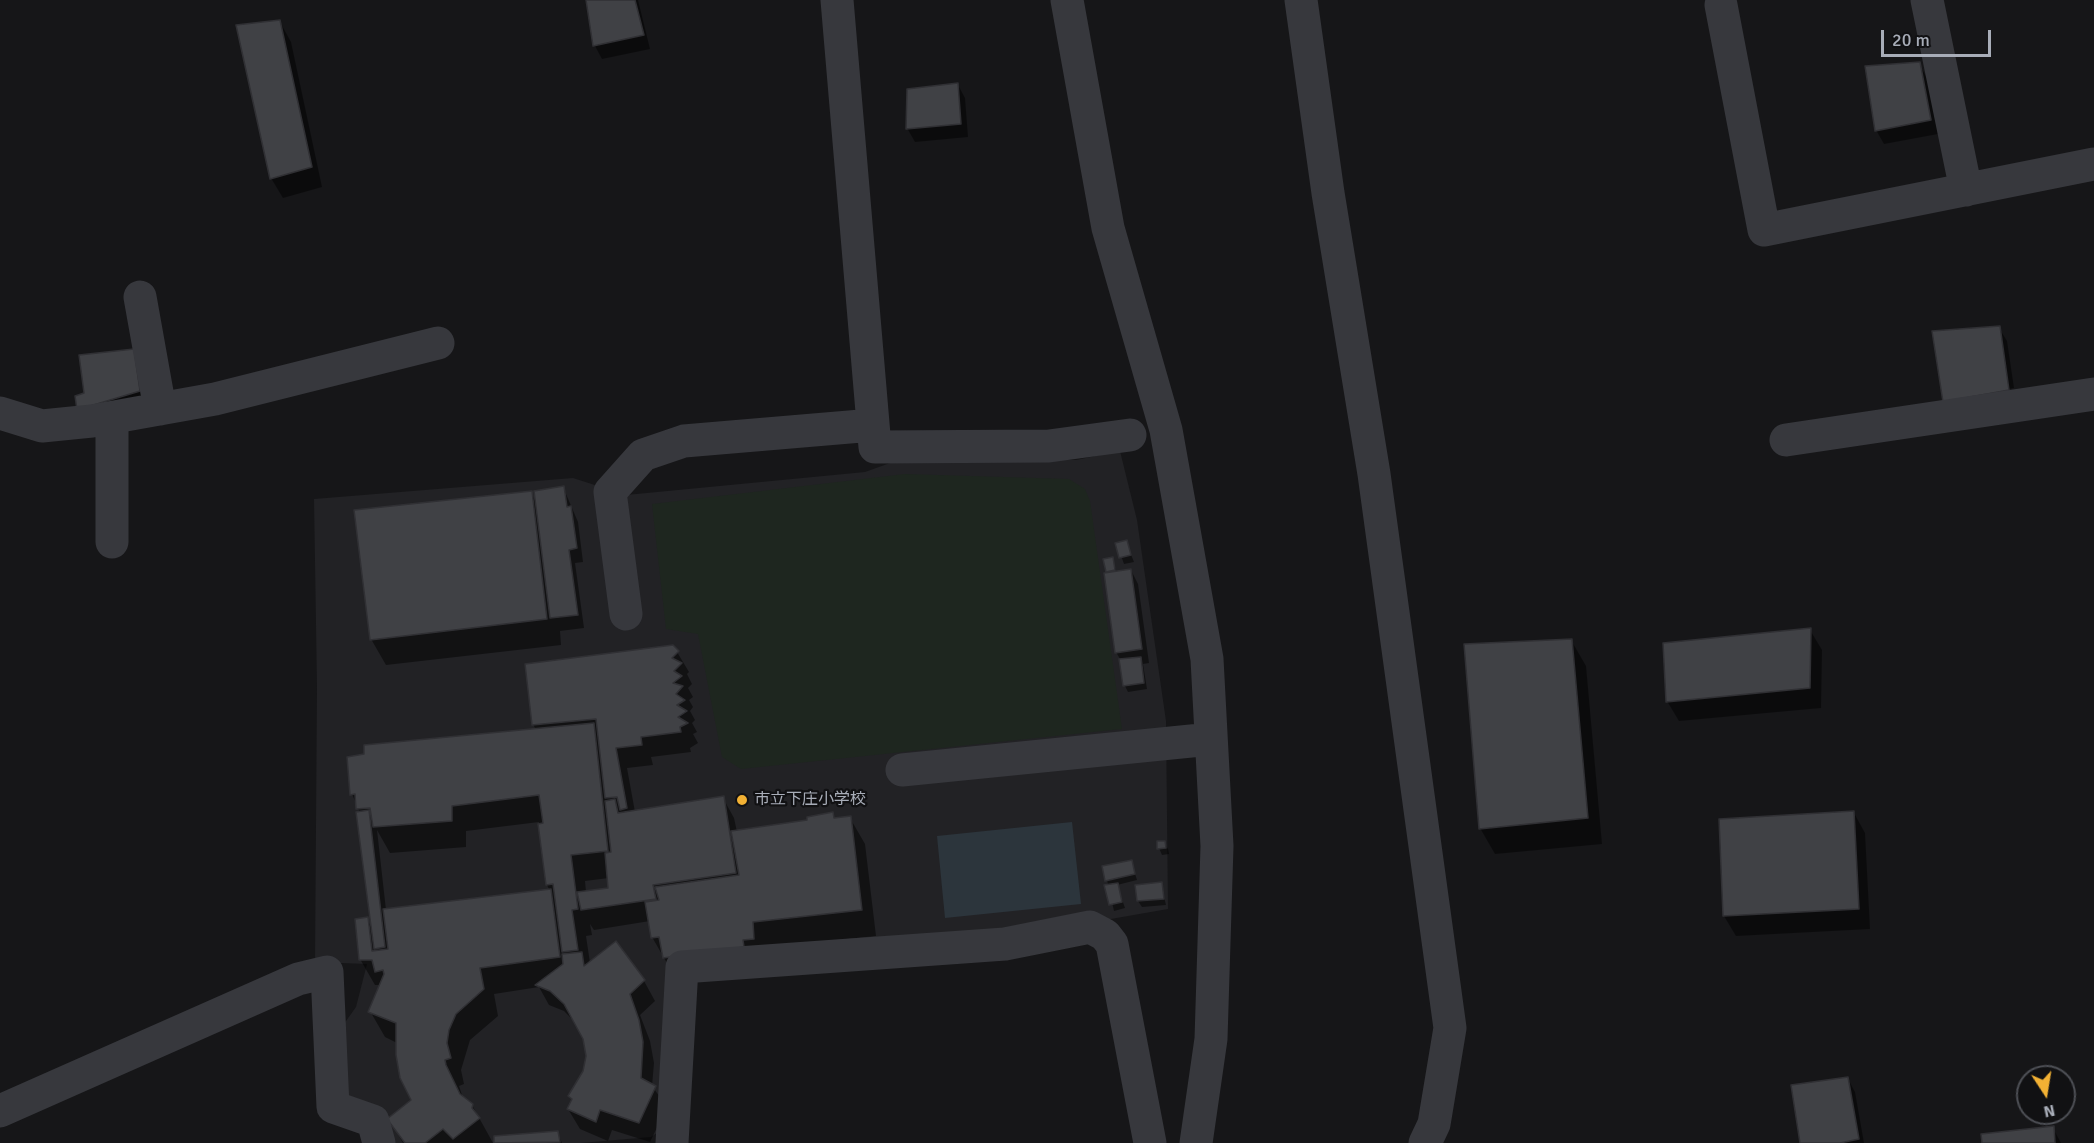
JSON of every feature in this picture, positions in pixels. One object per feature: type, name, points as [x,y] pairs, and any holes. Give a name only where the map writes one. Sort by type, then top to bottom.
[{"type":"street","points":[[837,0],[874,436]]},
{"type":"street","points":[[1067,0],[1108,228],[1166,430],[1207,659],[1217,846],[1212,1038],[1196,1143]]},
{"type":"street","points":[[1301,0],[1328,193],[1374,474],[1450,1028],[1434,1124],[1425,1143]]},
{"type":"street","points":[[1927,0],[1966,190]]},
{"type":"street","points":[[1720,5],[1764,230],[2094,164]]},
{"type":"street","points":[[140,297],[160,409]]},
{"type":"street","points":[[0,413],[42,426],[112,418],[215,399],[438,343]]},
{"type":"street","points":[[1786,440],[2094,394]]},
{"type":"street","points":[[112,418],[112,542]]},
{"type":"street","points":[[626,614],[610,492],[643,455],[684,441],[874,436],[1048,446],[1130,435]]},
{"type":"street","points":[[902,770],[1211,740]]},
{"type":"street","points":[[672,1143],[682,967],[1005,944],[1090,927],[1105,935],[1112,944],[1150,1143]]},
{"type":"street","points":[[0,1111],[298,979],[327,972],[333,1107],[373,1121],[379,1143]]},
{"type":"shaded area","name":"市立下庄小学校","points":[[1120,451],[1137,520],[1166,721],[1168,909],[1008,937],[670,964],[657,1133],[651,1137],[581,1143],[389,1143],[346,1094],[341,1028],[356,1007],[367,964],[315,962],[317,687],[314,499],[573,478],[626,495],[865,472],[904,458],[1076,460]]},
{"type":"shaded area","points":[[905,474],[1069,479],[1085,489],[1090,501],[1122,729],[741,769],[722,757],[698,634],[666,629],[652,504]]},
{"type":"shaded area","points":[[1072,822],[1081,904],[945,918],[937,836]]},
{"type":"building","points":[[586,0],[635,0],[644,35],[593,46]]},
{"type":"building","points":[[280,20],[312,167],[270,179],[236,25]]},
{"type":"building","points":[[1920,62],[1931,120],[1875,131],[1865,66]]},
{"type":"building","points":[[958,83],[961,124],[906,129],[907,89]]},
{"type":"building","points":[[2000,326],[2009,390],[1943,402],[1932,331]]},
{"type":"building","points":[[134,349],[140,391],[77,410],[75,396],[84,393],[79,355]]},
{"type":"building","points":[[564,486],[567,507],[571,506],[577,548],[569,550],[578,615],[550,618],[534,491]]},
{"type":"building","points":[[532,491],[547,619],[370,640],[354,510]]},
{"type":"building","points":[[1127,540],[1131,555],[1119,558],[1115,543]]},
{"type":"building","points":[[1113,557],[1115,570],[1106,572],[1103,559]]},
{"type":"building","points":[[1131,569],[1142,649],[1115,653],[1104,573]]},
{"type":"building","points":[[1811,628],[1810,688],[1666,702],[1663,643]]},
{"type":"building","points":[[1572,639],[1588,818],[1479,829],[1464,644]]},
{"type":"building","points":[[673,645],[679,651],[672,658],[682,663],[674,671],[682,676],[673,683],[683,686],[676,694],[685,700],[677,705],[687,711],[678,717],[688,723],[680,727],[681,732],[641,737],[642,745],[616,748],[627,808],[620,810],[617,797],[605,798],[596,719],[532,725],[525,664]]},
{"type":"building","points":[[1141,657],[1144,683],[1123,686],[1119,659]]},
{"type":"building","points":[[594,723],[608,851],[571,855],[578,909],[572,910],[578,950],[562,952],[553,884],[546,885],[538,824],[543,823],[539,795],[452,806],[452,821],[373,827],[370,808],[356,809],[355,794],[350,795],[347,757],[364,754],[364,745]]},
{"type":"building","points":[[724,796],[736,873],[653,885],[656,899],[581,910],[577,892],[608,888],[605,853],[611,852],[605,801],[615,799],[618,813]]},
{"type":"building","points":[[369,810],[385,947],[374,949],[356,812]]},
{"type":"building","points":[[1854,811],[1859,909],[1723,916],[1719,819]]},
{"type":"building","points":[[833,812],[834,818],[851,816],[862,910],[753,922],[754,939],[743,940],[744,947],[663,958],[659,937],[651,938],[645,902],[659,900],[655,887],[739,875],[731,831],[807,820],[807,817]]},
{"type":"building","points":[[1157,841],[1165,841],[1166,848],[1157,849]]},
{"type":"building","points":[[1132,860],[1135,874],[1105,881],[1102,866]]},
{"type":"building","points":[[1162,882],[1164,899],[1137,901],[1135,885]]},
{"type":"building","points":[[1118,883],[1122,902],[1109,905],[1104,885]]},
{"type":"building","points":[[551,889],[560,957],[480,968],[484,989],[456,1014],[449,1030],[447,1043],[451,1058],[445,1060],[446,1065],[460,1094],[473,1104],[472,1108],[480,1118],[453,1139],[443,1129],[425,1143],[405,1143],[387,1119],[411,1100],[400,1078],[396,1055],[396,1023],[368,1012],[384,974],[383,970],[375,972],[372,960],[359,960],[355,919],[368,917],[372,951],[388,949],[383,909]]},
{"type":"building","points":[[616,941],[645,980],[630,994],[639,1020],[643,1042],[641,1078],[656,1086],[639,1123],[600,1110],[596,1122],[567,1109],[572,1099],[568,1096],[583,1071],[586,1056],[583,1039],[564,1004],[550,991],[535,985],[563,964],[562,954],[582,952],[584,966]]},
{"type":"building","points":[[1848,1077],[1859,1139],[1840,1143],[1800,1143],[1791,1085]]},
{"type":"building","points":[[2054,1126],[2055,1143],[1982,1143],[1981,1134]]},
{"type":"building","points":[[558,1131],[560,1142],[494,1143],[494,1136]]},
{"type":"place","name":"市立下庄小学校","points":[[742,800]]}]
